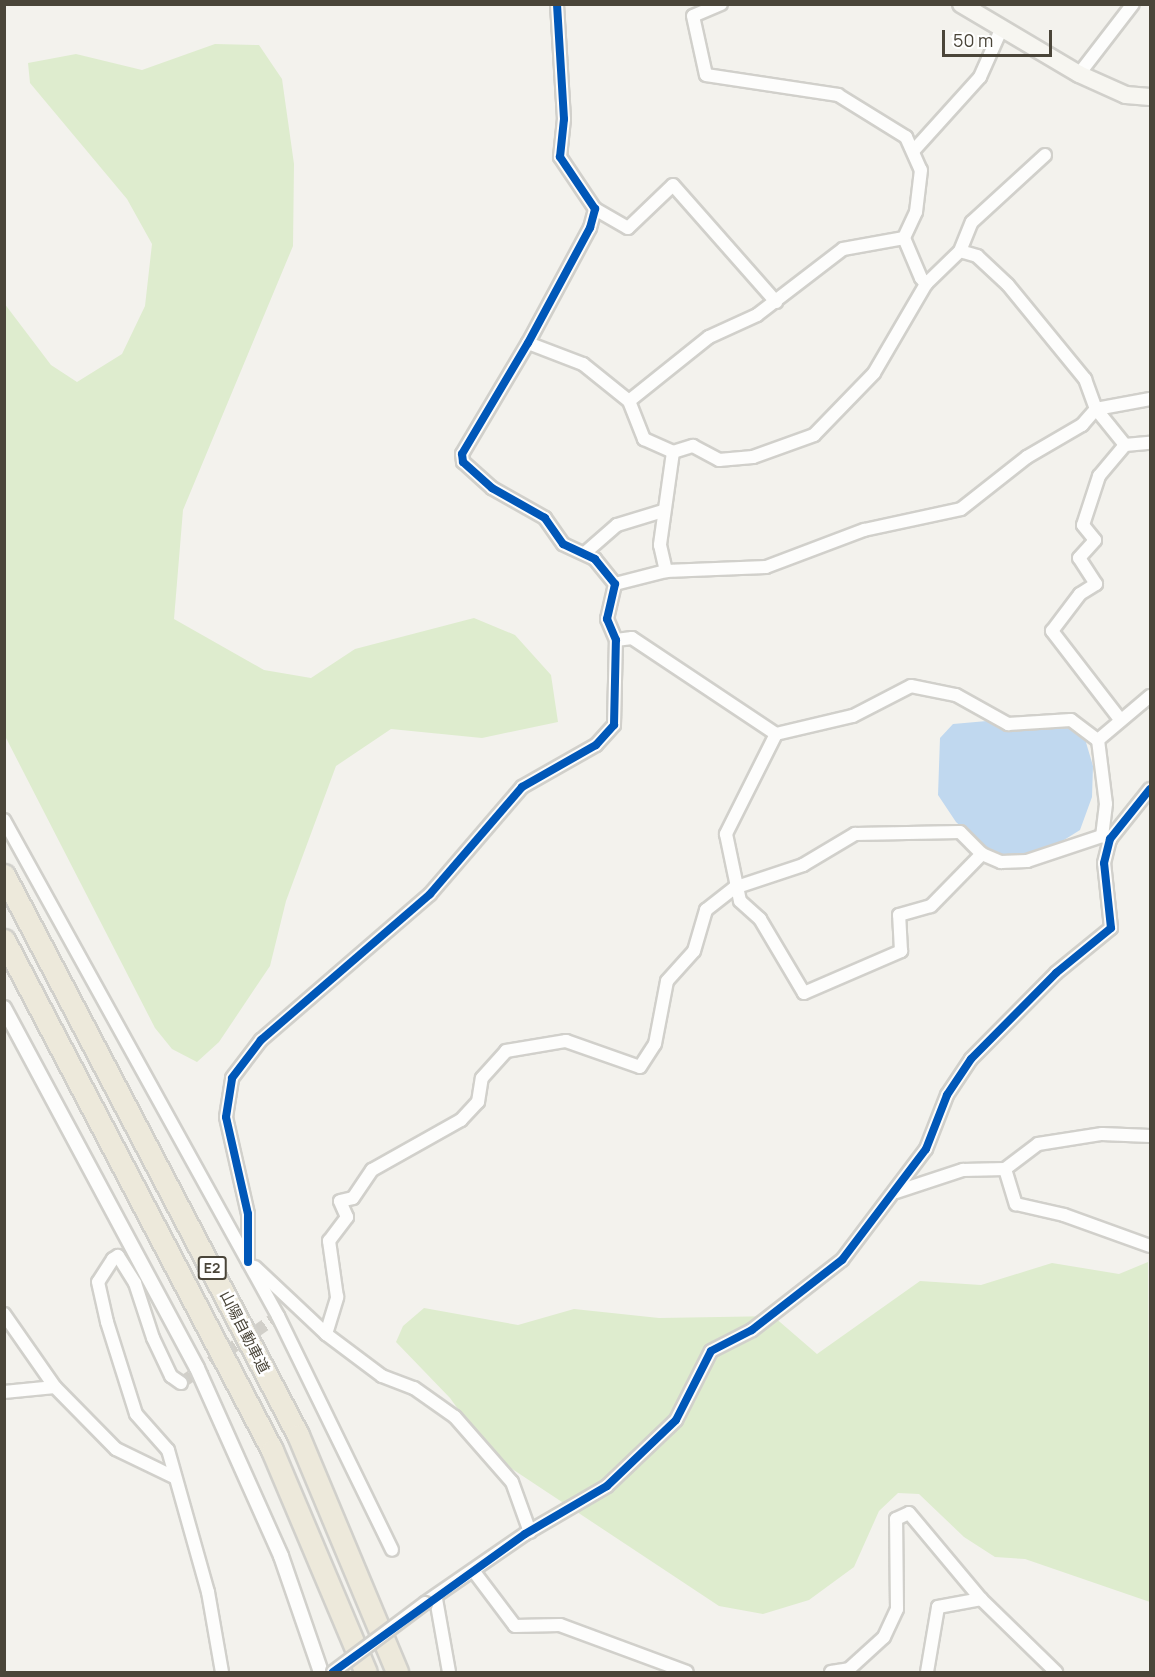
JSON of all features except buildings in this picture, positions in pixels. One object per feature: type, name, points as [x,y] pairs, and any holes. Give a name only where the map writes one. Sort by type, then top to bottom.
[{"type":"highway","name":"山陽自動車道","points":[[4,875],[298,1435],[397,1672]]},
{"type":"highway","name":"山陽自動車道","points":[[4,940],[272,1450],[366,1672]]},
{"type":"main road","points":[[961,4],[1000,32],[1079,74],[1126,95],[1150,97]]},
{"type":"street","points":[[558,4],[564,119],[560,157],[595,208],[628,228],[673,185],[776,302]]},
{"type":"street","points":[[721,4],[693,16],[706,75],[838,95],[906,137],[915,149],[920,192],[904,238],[926,284]]},
{"type":"street","points":[[1079,74],[1133,4]]},
{"type":"street","points":[[915,149],[980,77],[1000,32]]},
{"type":"street","points":[[528,343],[583,364],[629,401],[644,439],[672,452],[693,446],[719,460],[753,457],[814,435],[874,373],[926,284],[960,251],[972,222],[1045,154]]},
{"type":"street","points":[[595,208],[590,228],[528,343],[462,454],[463,462],[492,488],[545,518],[562,544],[586,552],[615,584]]},
{"type":"street","points":[[629,401],[709,337],[776,302],[843,249],[904,238]]},
{"type":"street","points":[[960,251],[977,256],[1008,285],[1085,379],[1096,409],[1125,445]]},
{"type":"street","points":[[615,584],[666,571],[766,567],[864,530],[961,509],[1027,457],[1082,425],[1096,409],[1150,399]]},
{"type":"street","points":[[1119,718],[1052,631],[1080,594],[1096,584],[1079,558],[1095,540],[1084,519],[1099,476],[1125,445],[1150,443]]},
{"type":"street","points":[[666,571],[660,545],[672,452]]},
{"type":"street","points":[[586,552],[617,525],[663,511]]},
{"type":"street","points":[[530,1532],[512,1482],[455,1417],[414,1388],[382,1376],[326,1334],[248,1262],[248,1214],[226,1117],[232,1078],[261,1040],[430,894],[522,787],[596,745],[614,725],[616,640],[607,619],[615,584]]},
{"type":"street","points":[[333,1672],[530,1532],[608,1486],[676,1420],[711,1351],[752,1330],[816,1284],[896,1192],[927,1149],[947,1095],[971,1059],[1056,973],[1111,928],[1104,863],[1106,804],[1098,740],[1071,720],[1008,724],[956,695],[911,686],[853,716],[776,734],[632,638],[616,640]]},
{"type":"street","points":[[1098,740],[1119,718],[1150,696]]},
{"type":"street","points":[[776,734],[726,834],[734,888],[776,942],[804,993],[901,951],[899,915],[931,906],[982,854]]},
{"type":"street","points":[[326,1334],[337,1297],[329,1241],[347,1217],[340,1201],[353,1198],[372,1170],[461,1120],[478,1101],[482,1078],[506,1051],[566,1041],[640,1067],[655,1044],[667,981],[694,951],[706,910],[734,888],[803,865],[855,834],[960,832],[982,854],[1001,862],[1027,861],[1106,838],[1150,789]]},
{"type":"street","points":[[4,820],[248,1262],[392,1550]]},
{"type":"street","points":[[4,1008],[197,1368],[281,1556],[321,1672]]},
{"type":"street","points":[[896,1192],[963,1170],[1005,1169],[1038,1144],[1102,1134],[1150,1136]]},
{"type":"street","points":[[1005,1169],[1016,1204],[1064,1215],[1150,1246]]},
{"type":"street","points":[[181,1383],[171,1376],[153,1338],[135,1283],[118,1256],[113,1258],[98,1282],[107,1322],[129,1398],[168,1450],[208,1592],[222,1672]]},
{"type":"street","points":[[4,1314],[55,1387],[116,1449],[174,1476]]},
{"type":"street","points":[[4,1392],[55,1387]]},
{"type":"street","points":[[831,1672],[849,1669],[884,1637],[897,1609],[896,1519],[909,1513],[981,1599],[1056,1672]]},
{"type":"street","points":[[475,1573],[515,1626],[560,1625],[687,1672]]},
{"type":"street","points":[[927,1672],[938,1607],[981,1599]]},
{"type":"street","points":[[430,1601],[449,1672]]},
{"type":"green space","points":[[215,44],[259,45],[282,79],[294,164],[293,246],[183,510],[174,619],[264,670],[311,678],[355,649],[474,618],[515,635],[551,675],[558,722],[482,738],[391,729],[336,766],[286,901],[270,966],[219,1042],[197,1062],[172,1049],[155,1028],[5,736],[4,303],[51,365],[77,382],[122,354],[145,306],[152,244],[127,199],[30,83],[28,63],[76,54],[142,70]]},
{"type":"green space","points":[[1148,1262],[1150,1602],[1025,1559],[995,1557],[964,1537],[919,1494],[898,1493],[879,1511],[854,1567],[809,1600],[763,1614],[719,1606],[491,1455],[450,1398],[396,1342],[403,1326],[424,1308],[518,1325],[574,1309],[659,1318],[773,1316],[817,1354],[920,1281],[981,1285],[1052,1263],[1119,1274]]},
{"type":"water","points":[[987,721],[1004,730],[1071,728],[1085,739],[1093,766],[1092,797],[1080,830],[1056,845],[1008,859],[985,849],[956,822],[938,795],[940,738],[953,724]]},
{"type":"tunnel","points":[[181,1383],[278,1316]]},
{"type":"cycle path","points":[[248,1262],[248,1214],[226,1117],[232,1078],[261,1040],[430,894],[522,787],[596,745],[614,725],[616,640],[607,619],[615,584],[595,559],[563,544],[545,518],[492,488],[463,462],[462,454],[528,343],[590,228],[595,209],[560,157],[564,119],[557,4]]},
{"type":"cycle path","points":[[333,1672],[525,1534],[607,1486],[676,1420],[711,1351],[752,1330],[842,1260],[926,1149],[947,1095],[971,1059],[1056,973],[1111,928],[1104,863],[1110,839],[1150,789]]}]
